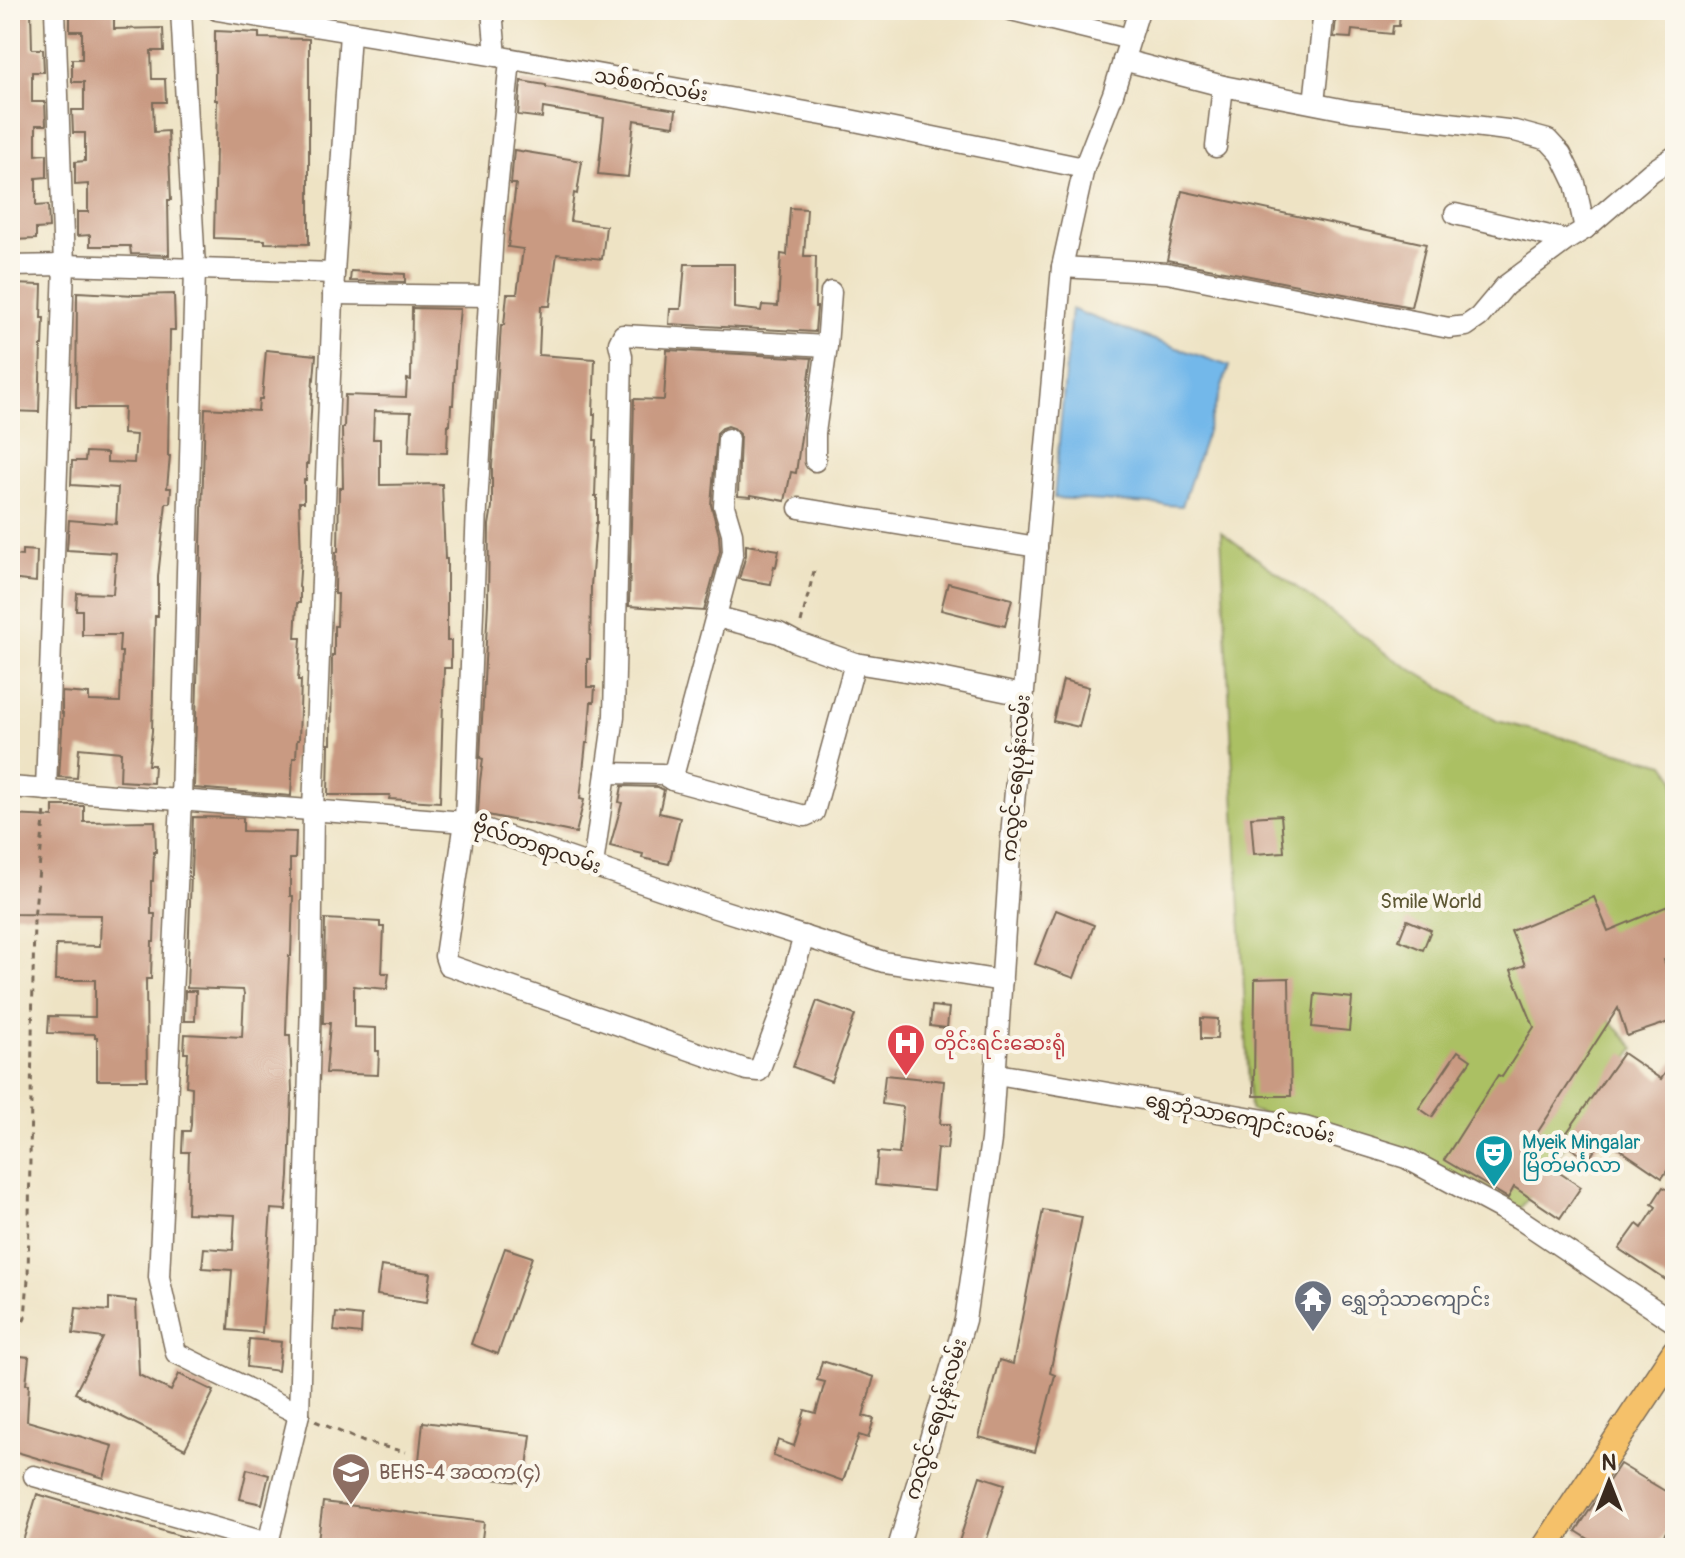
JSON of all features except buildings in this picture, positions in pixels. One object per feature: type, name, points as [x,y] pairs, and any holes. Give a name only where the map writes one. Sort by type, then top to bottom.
[{"type":"main road","points":[[1545,1548],[1675,1352]]},
{"type":"street","points":[[46,790],[64,265],[55,10]]},
{"type":"street","points":[[181,10],[195,268],[181,800],[159,1277],[176,1353],[299,1414]]},
{"type":"street","name":"သစ်စက်လမ်း","points":[[217,10],[845,119],[1084,168]]},
{"type":"street","points":[[492,10],[503,58],[477,507],[465,822],[445,956],[448,965],[747,1070],[759,1071],[784,1005],[804,936]]},
{"type":"street","points":[[1011,10],[1130,39]]},
{"type":"street","name":"ကလွင်-ရေပုန်းလမ်း","points":[[898,1548],[965,1320],[991,1140],[1012,825],[1062,267],[1084,168],[1113,94],[1139,10]]},
{"type":"street","points":[[1314,103],[1324,10]]},
{"type":"street","points":[[34,1476],[268,1545],[299,1414],[311,1001],[313,810],[333,283],[350,33]]},
{"type":"street","points":[[1123,60],[1223,86],[1367,113],[1515,131],[1548,140],[1561,154],[1575,183],[1585,229]]},
{"type":"street","points":[[1216,147],[1223,86]]},
{"type":"street","points":[[1062,267],[1167,273],[1449,328],[1466,326],[1479,317],[1505,286],[1585,229],[1651,172],[1675,156]]},
{"type":"street","points":[[1455,214],[1567,240]]},
{"type":"street","points":[[10,266],[195,268],[489,296]]},
{"type":"street","points":[[815,461],[815,433],[831,292]]},
{"type":"street","points":[[593,865],[614,716],[622,356],[619,343],[623,335],[827,346]]},
{"type":"street","points":[[672,780],[733,552],[732,533],[724,506],[728,439]]},
{"type":"street","points":[[799,508],[1037,547]]},
{"type":"street","points":[[717,617],[779,633],[855,663],[1023,695]]},
{"type":"street","points":[[606,773],[662,774],[672,780],[805,816],[814,812],[855,663]]},
{"type":"street","name":"ဗိုလ်တာရာလမ်း","points":[[10,787],[465,822],[884,962],[1002,981]]},
{"type":"street","name":"ရွှေဘုံသာကျောင်းလမ်း","points":[[997,1074],[1305,1127],[1406,1158],[1518,1218],[1675,1323]]},
{"type":"path","points":[[796,642],[814,571]]},
{"type":"path","points":[[10,1339],[16,1337],[25,1318],[28,1279],[34,919],[46,790]]},
{"type":"path","points":[[299,1414],[364,1442],[406,1452]]},
{"type":"green space","name":"Smile World","points":[[1221,532],[1393,658],[1497,721],[1665,764],[1675,778],[1675,972],[1593,1002],[1635,1048],[1516,1215],[1382,1149],[1250,1110]]},
{"type":"water","points":[[1071,309],[1229,366],[1182,506],[1054,498]]},
{"type":"place","name":"တိုင်းရင်းဆေးရုံ","points":[[906,1077]]},
{"type":"place","name":"Myeik Mingalar မြိတ်မင်္ဂလာ","points":[[1494,1188]]},
{"type":"place","name":"ရွှေဘုံသာကျောင်း","points":[[1313,1333]]},
{"type":"place","name":"BEHS-4 အထက(၄)","points":[[351,1506]]}]
